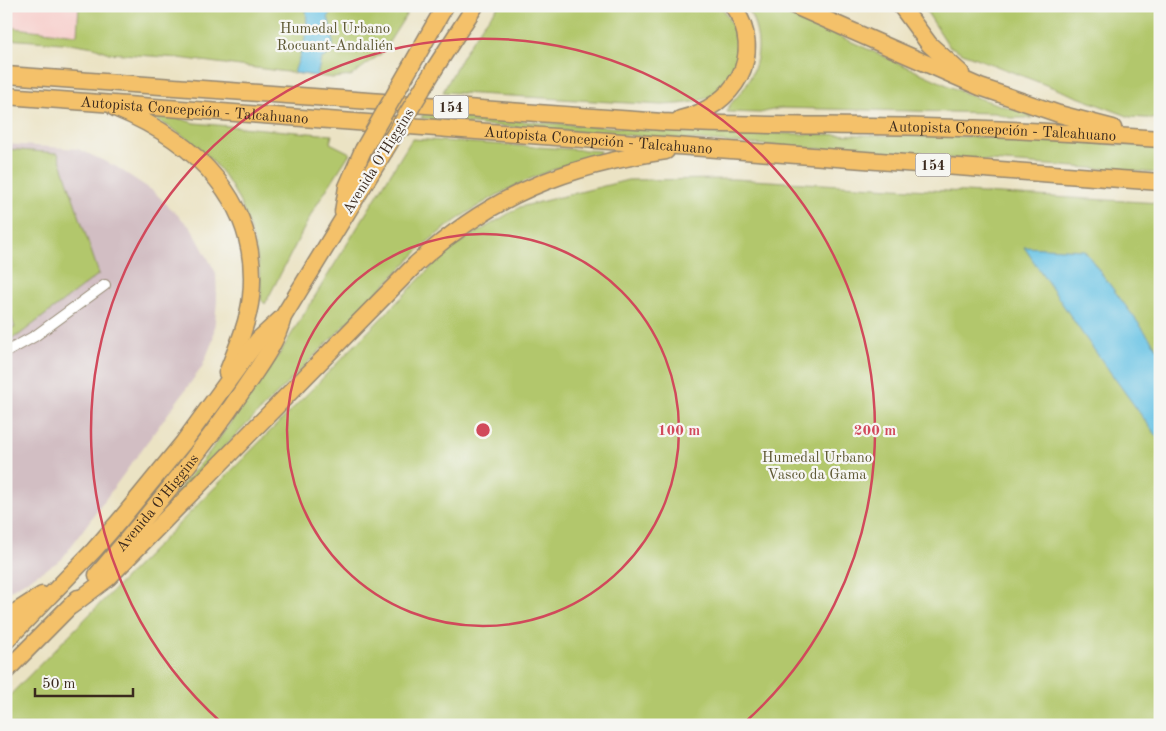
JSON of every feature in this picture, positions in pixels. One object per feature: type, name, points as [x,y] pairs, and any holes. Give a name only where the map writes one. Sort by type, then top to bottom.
[{"type":"main road","points":[[343,218],[347,187],[363,150],[444,6]]},
{"type":"main road","name":"Avenida O'Higgins","points":[[6,671],[71,606],[162,497],[232,406],[270,349],[283,317],[475,6]]},
{"type":"main road","points":[[662,122],[686,118],[708,109],[724,97],[736,83],[745,63],[747,44],[743,23],[733,6]]},
{"type":"main road","points":[[795,6],[980,87],[1059,114],[1156,138]]},
{"type":"main road","points":[[901,6],[935,51],[980,87]]},
{"type":"main road","name":"Autopista Concepción - Talcahuano","points":[[6,75],[662,122],[934,128],[1156,138]]},
{"type":"main road","name":"Autopista Concepción - Talcahuano","points":[[6,96],[1160,182]]},
{"type":"main road","points":[[94,102],[135,116],[155,126],[183,145],[215,176],[230,199],[238,216],[248,248],[251,296],[245,325],[214,402]]},
{"type":"main road","points":[[71,606],[94,590],[121,565],[416,264],[457,229],[498,203],[558,176],[587,167],[638,156],[706,148]]},
{"type":"main road","name":"Avenida O'Higgins","points":[[6,641],[94,550],[151,483],[214,402],[258,340],[283,317]]},
{"type":"main road","points":[[6,618],[69,577]]},
{"type":"street","points":[[6,352],[35,336],[105,285]]},
{"type":"shaded area","points":[[6,6],[79,6],[76,44],[6,39]]},
{"type":"shaded area","points":[[6,144],[78,149],[115,166],[153,191],[192,229],[216,273],[217,301],[213,340],[202,367],[61,560],[6,593]]},
{"type":"green space","name":"Humedal Urbano Rocuant-Andalién","points":[[79,6],[412,6],[382,53],[351,76],[333,78],[179,58],[109,53],[94,47],[76,44],[6,39],[6,27],[77,35]]},
{"type":"green space","points":[[499,6],[721,6],[735,34],[737,43],[736,61],[727,80],[716,93],[701,100],[684,103],[662,105],[443,92],[475,36]]},
{"type":"green space","points":[[747,6],[773,6],[969,95],[1031,115],[1032,118],[1010,118],[995,113],[781,108],[760,113],[727,112],[731,103],[749,80],[757,59],[758,38]]},
{"type":"green space","points":[[923,6],[1160,6],[1160,119],[1130,117],[965,54],[949,46]]},
{"type":"green space","points":[[424,113],[682,132],[984,137],[1160,147],[1160,173],[483,125],[421,118]]},
{"type":"green space","points":[[157,115],[194,123],[332,135],[330,143],[350,153],[314,209],[265,304],[261,300],[260,274],[251,232],[237,196],[228,181],[205,154],[192,142],[159,121],[156,118]]},
{"type":"green space","points":[[412,139],[600,151],[599,155],[529,179],[487,201],[426,243],[165,507],[211,450],[278,356]]},
{"type":"green space","points":[[6,149],[58,153],[99,274],[19,335],[6,341],[6,327],[15,328],[6,301]]},
{"type":"green space","name":"Humedal Urbano Vasco da Gama","points":[[733,179],[1160,203],[1160,725],[6,725],[6,699],[449,249],[520,207],[628,180]]},
{"type":"water","points":[[306,6],[333,6],[328,17],[333,35],[333,52],[321,59],[317,76],[294,73],[307,27]]},
{"type":"water","points":[[1024,247],[1084,250],[1160,352],[1160,441],[1082,333]]}]
